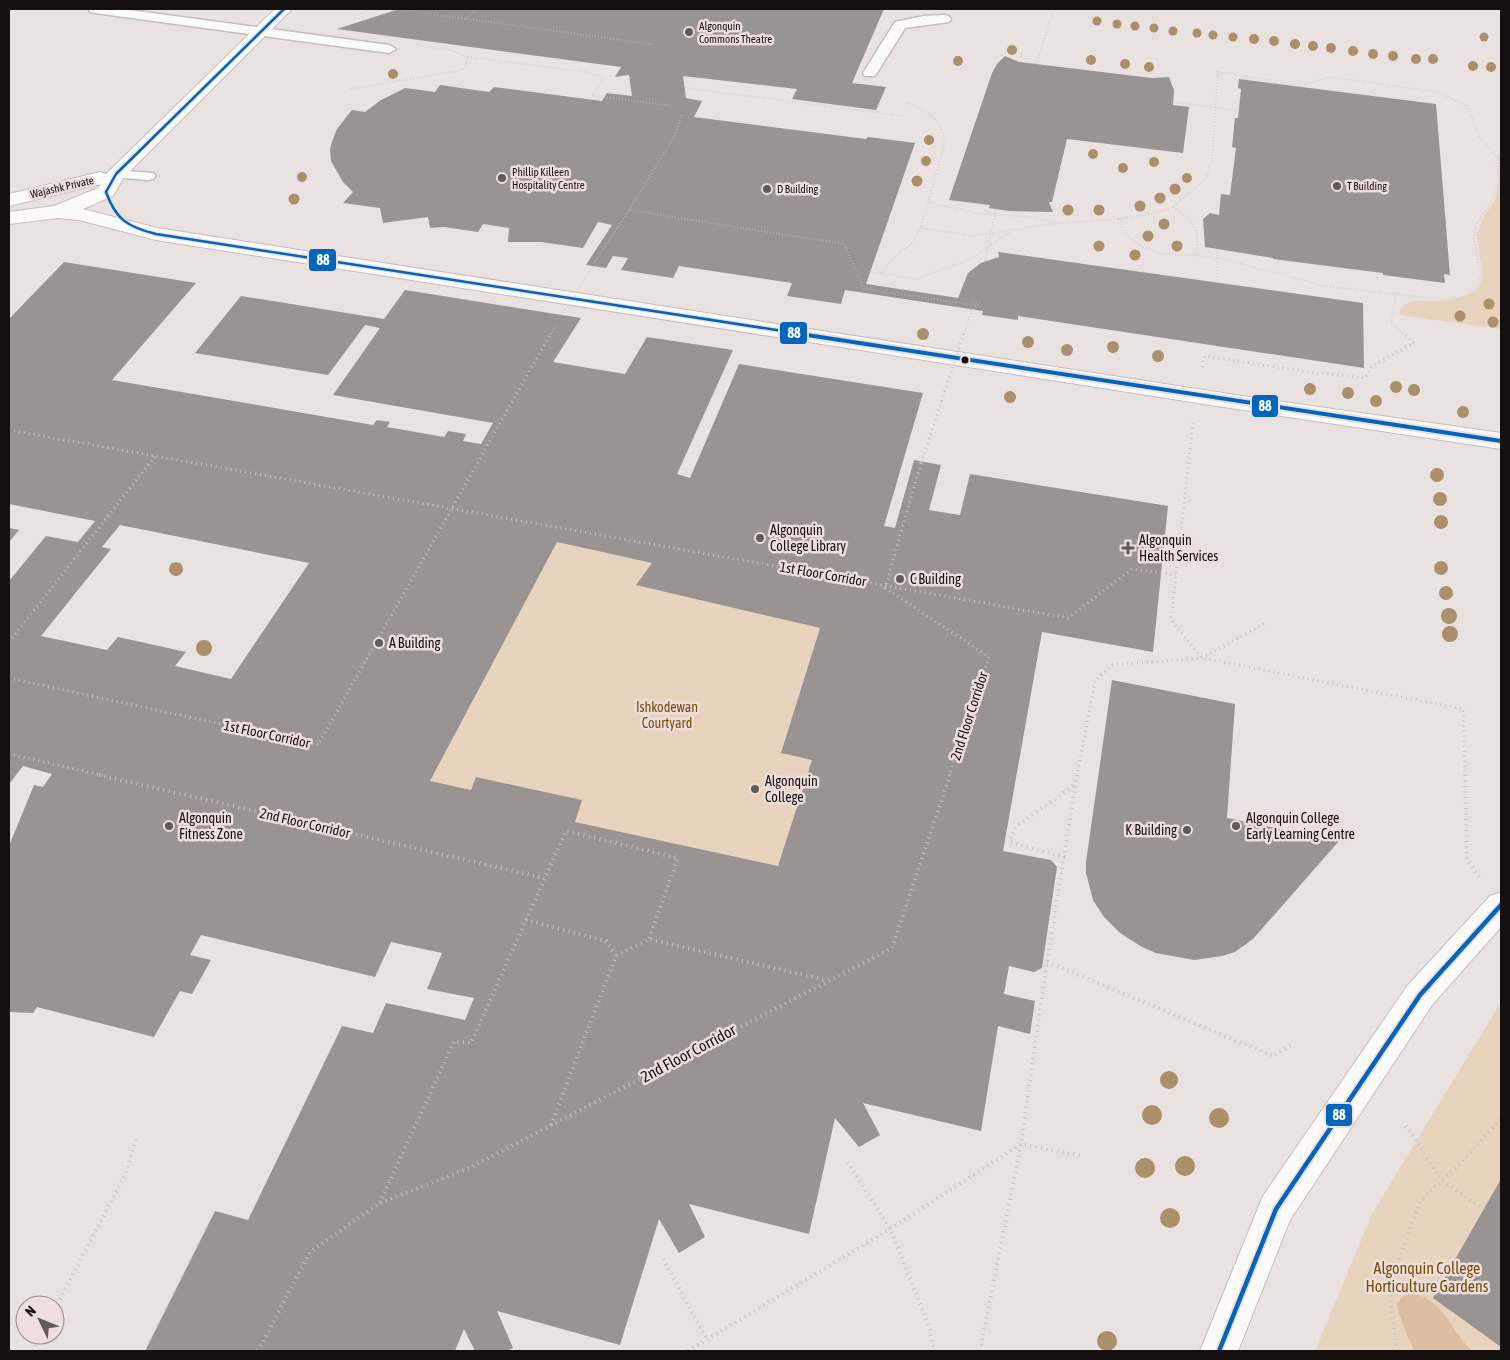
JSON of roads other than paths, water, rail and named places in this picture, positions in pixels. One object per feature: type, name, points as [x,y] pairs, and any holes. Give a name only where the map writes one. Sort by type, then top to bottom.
[{"type":"street","name":"Wajashk Private","points":[[9,218],[58,212],[106,192],[116,174],[284,9]]},
{"type":"street","name":"Wajashk Private","points":[[9,200],[76,186],[116,174]]},
{"type":"street","points":[[106,192],[108,203],[116,216],[128,227]]},
{"type":"street","points":[[58,212],[80,214],[156,234],[1249,404],[1501,441]]},
{"type":"street","points":[[1219,1351],[1276,1209],[1420,995],[1500,906]]},
{"type":"lane","points":[[95,9],[389,49]]},
{"type":"lane","points":[[870,73],[900,25],[924,20],[944,20]]},
{"type":"lane","points":[[116,174],[148,176]]},
{"type":"place","name":"Algonquin Commons Theatre","points":[[689,32]]},
{"type":"place","name":"Phillip Killeen Hospitality Centre","points":[[502,178]]},
{"type":"place","name":"T Building","points":[[1337,186]]},
{"type":"place","name":"D Building","points":[[767,189]]},
{"type":"place","name":"Algonquin College Library","points":[[760,538]]},
{"type":"place","name":"Algonquin Health Services","points":[[1128,548]]},
{"type":"place","name":"C Building","points":[[900,579]]},
{"type":"place","name":"A Building","points":[[379,643]]},
{"type":"place","name":"Algonquin College","points":[[755,789]]},
{"type":"place","name":"Algonquin Fitness Zone","points":[[169,826]]},
{"type":"place","name":"Algonquin College Early Learning Centre","points":[[1236,826]]},
{"type":"place","name":"K Building","points":[[1187,830]]},
{"type":"park label","name":"Ishkodewan Courtyard","points":[[667,716]]},
{"type":"park label","name":"Algonquin College Horticulture Gardens","points":[[1427,1277]]}]
